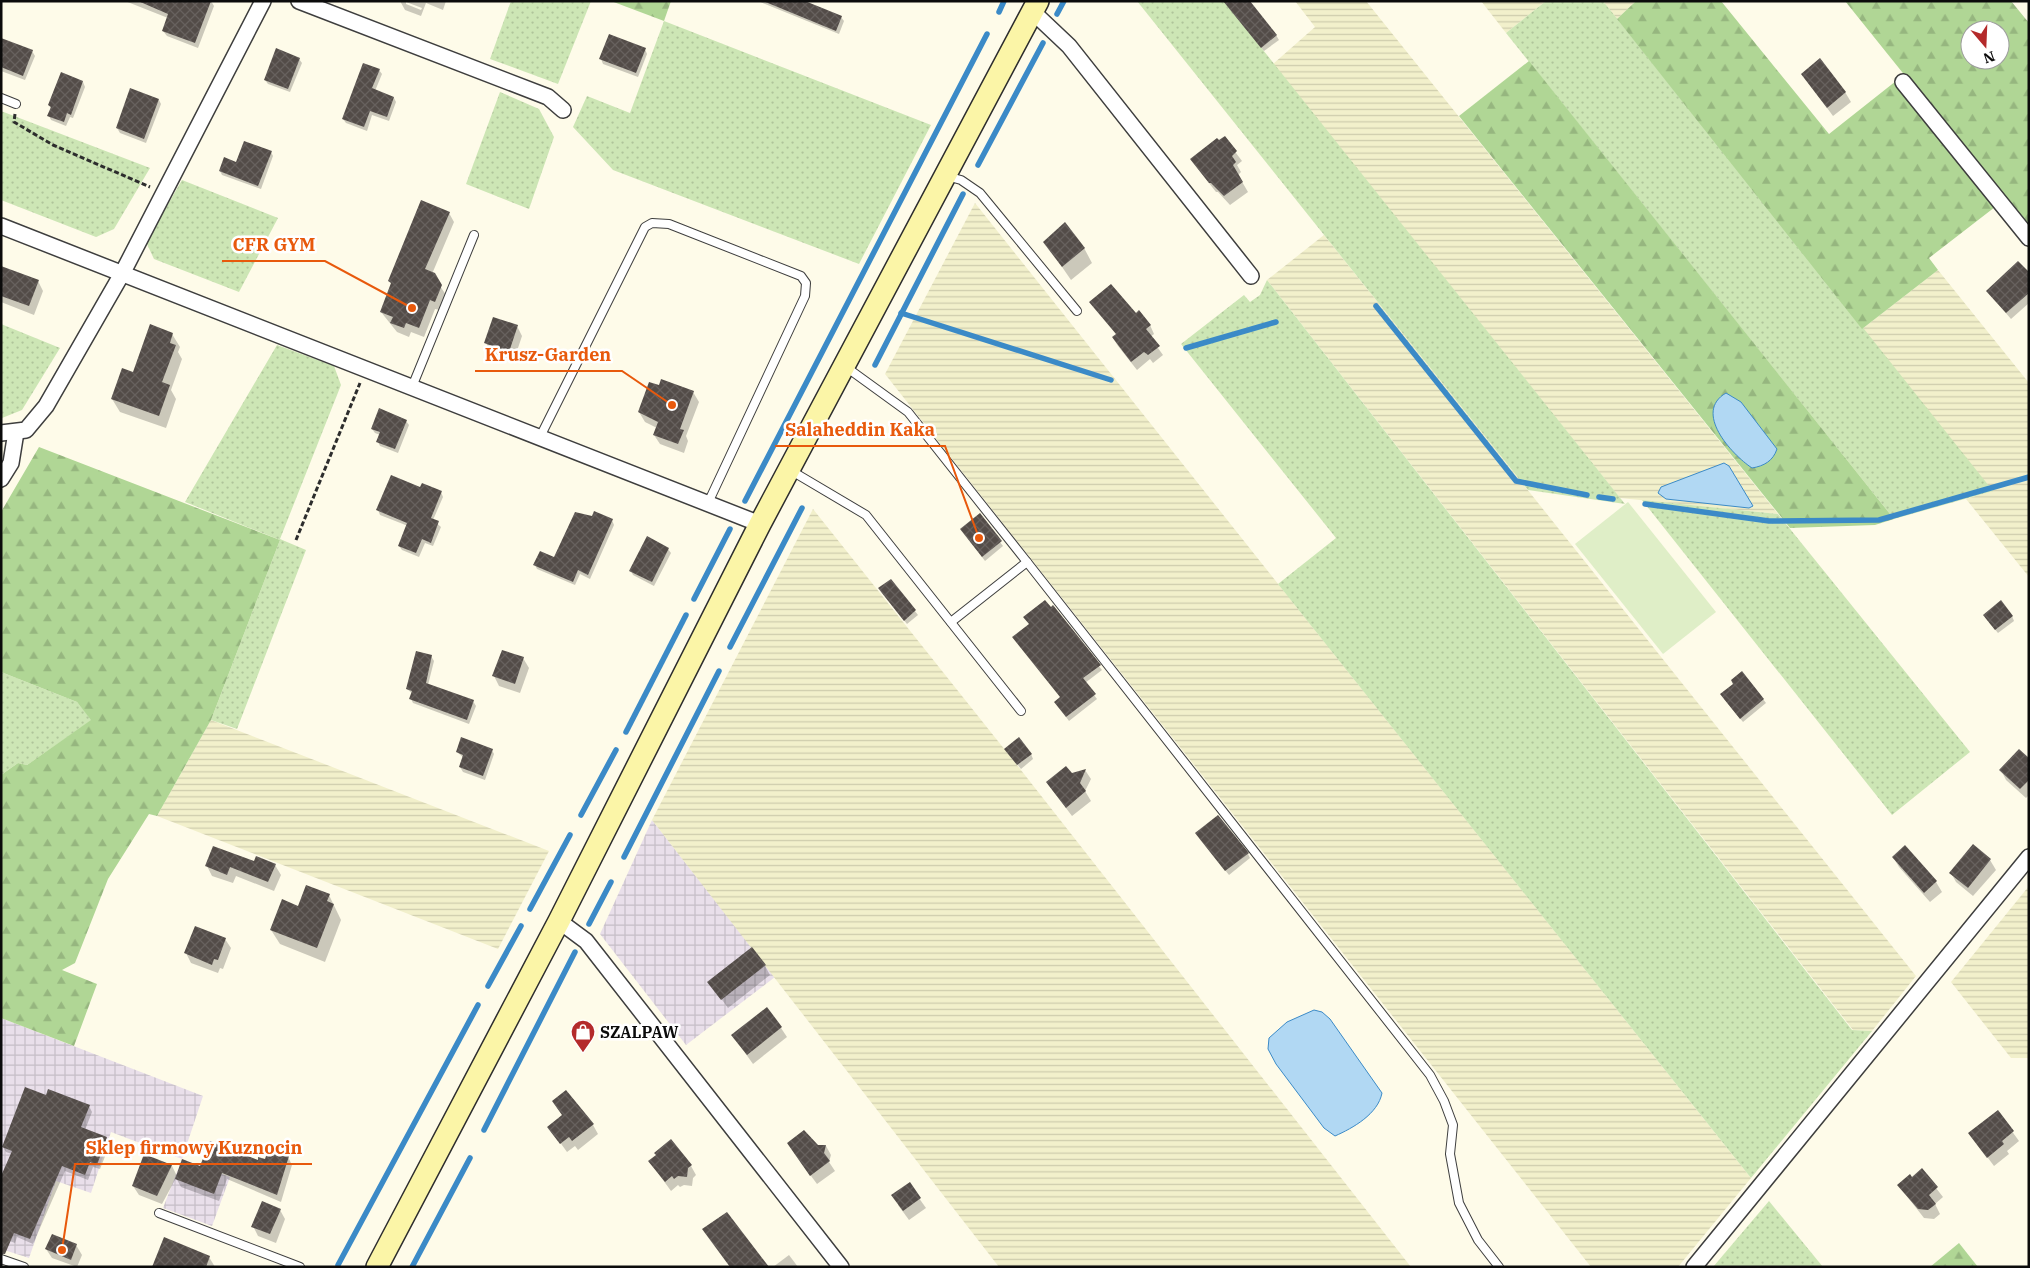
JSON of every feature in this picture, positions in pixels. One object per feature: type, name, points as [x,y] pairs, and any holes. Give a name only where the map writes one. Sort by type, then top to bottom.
[{"type":"street","points":[[1,479],[11,463],[8,433],[26,430],[46,406],[123,272],[262,1]]},
{"type":"street","points":[[299,1],[548,97],[563,110]]},
{"type":"street","points":[[378,1267],[559,921],[760,524],[1035,6],[1069,46],[1251,276]]},
{"type":"street","points":[[1903,82],[2029,238]]},
{"type":"street","points":[[1,226],[123,272],[760,524]]},
{"type":"street","points":[[1694,1267],[2029,857]]},
{"type":"street","points":[[559,921],[586,941],[841,1267]]},
{"type":"lane","points":[[1,98],[16,104]]},
{"type":"lane","points":[[946,176],[961,180],[980,193],[1077,312]]},
{"type":"lane","points":[[540,437],[645,227],[652,223],[669,224],[801,276],[806,283],[805,296],[708,503]]},
{"type":"lane","points":[[412,387],[474,235]]},
{"type":"lane","points":[[845,367],[908,412],[1430,1076],[1444,1101],[1453,1125],[1450,1154],[1459,1203],[1478,1240],[1499,1267]]},
{"type":"lane","points":[[790,470],[866,515],[1021,711]]},
{"type":"lane","points":[[951,622],[1027,562]]},
{"type":"lane","points":[[159,1213],[300,1267]]},
{"type":"lane","points":[[1,1259],[24,1267]]},
{"type":"path","points":[[16,104],[14,122],[53,145],[163,192]]},
{"type":"path","points":[[296,540],[356,391],[367,369]]},
{"type":"shaded area","points":[[1295,1],[1366,1],[1778,514],[1620,498],[1273,64],[1315,27]]},
{"type":"shaded area","points":[[1481,1],[1546,1],[1506,33]]},
{"type":"shaded area","points":[[1603,1],[1636,1],[1617,19]]},
{"type":"shaded area","points":[[975,203],[1751,1178],[1678,1267],[1591,1267],[885,374]]},
{"type":"shaded area","points":[[1324,235],[1916,976],[1872,1031],[1853,1030],[1267,280]]},
{"type":"shaded area","points":[[1938,270],[2029,383],[2029,577],[1966,499],[1992,491],[1862,329]]},
{"type":"shaded area","points":[[813,509],[1017,765],[1411,1267],[999,1267],[652,820]]},
{"type":"shaded area","points":[[211,720],[549,851],[498,949],[157,816]]},
{"type":"shaded area","points":[[652,820],[775,977],[686,1045],[600,934]]},
{"type":"shaded area","points":[[2029,886],[2029,1058],[2011,1058],[1951,982]]},
{"type":"shaded area","points":[[1,1018],[203,1096],[182,1159],[111,1132],[91,1193],[56,1181],[29,1258],[1,1249]]},
{"type":"shaded area","points":[[182,1159],[230,1177],[212,1226],[163,1208]]},
{"type":"green space","points":[[511,1],[591,1],[558,84],[490,59]]},
{"type":"green space","points":[[611,1],[671,1],[664,21]]},
{"type":"green space","points":[[1137,1],[1224,1],[1625,504],[1528,490]]},
{"type":"green space","points":[[1546,1],[1603,1],[1993,491],[1894,519],[1506,33]]},
{"type":"green space","points":[[1636,1],[1721,1],[1829,134],[1896,81],[1995,207],[1929,258],[1938,270],[1862,329],[1617,19]]},
{"type":"green space","points":[[1845,1],[2011,1],[2029,23],[2029,230]]},
{"type":"green space","points":[[664,21],[931,125],[859,264],[613,170],[573,127],[587,96],[630,113]]},
{"type":"green space","points":[[1529,61],[1894,519],[1875,525],[1790,528],[1459,116]]},
{"type":"green space","points":[[500,92],[539,109],[554,137],[529,209],[466,184]]},
{"type":"green space","points":[[1,111],[150,168],[114,229],[96,237],[1,200]]},
{"type":"green space","points":[[182,180],[278,218],[239,292],[154,259],[146,242]]},
{"type":"green space","points":[[1267,280],[1852,1030],[1872,1031],[1751,1178],[1278,584],[1336,538],[1181,344],[1244,295],[1250,302],[1260,295]]},
{"type":"green space","points":[[1,324],[60,348],[22,410],[2,418]]},
{"type":"green space","points":[[277,345],[334,366],[341,385],[280,539],[306,550],[237,729],[211,720],[280,540],[185,502]]},
{"type":"green space","points":[[39,447],[280,540],[211,720],[157,816],[149,814],[108,879],[75,963],[62,970],[97,984],[74,1046],[1,1018],[1,775],[18,763],[27,765],[91,720],[77,702],[1,672],[1,512]]},
{"type":"green space","points":[[1642,500],[1778,514],[1970,752],[1892,815]]},
{"type":"green space","points":[[1628,502],[1716,612],[1663,654],[1575,544]]},
{"type":"green space","points":[[1,672],[77,702],[92,720],[27,765],[18,763],[1,775]]},
{"type":"green space","points":[[1769,1201],[1823,1267],[1713,1267]]},
{"type":"green space","points":[[1959,1243],[1978,1267],[1930,1267]]},
{"type":"water","points":[[1726,393],[1741,402],[1777,449],[1770,460],[1760,466],[1752,468],[1744,462],[1734,453],[1719,432],[1714,421],[1713,411],[1717,401]]},
{"type":"water","points":[[1724,463],[1729,466],[1753,506],[1749,508],[1666,499],[1658,493],[1661,487]]},
{"type":"water","points":[[1314,1010],[1322,1012],[1330,1019],[1382,1093],[1380,1101],[1370,1114],[1357,1124],[1335,1136],[1324,1128],[1276,1064],[1268,1049],[1269,1038],[1287,1022]]},
{"type":"building","points":[[138,1],[211,1],[195,43],[162,31],[168,14]]},
{"type":"building","points":[[763,1],[805,1],[842,16],[836,31]]},
{"type":"building","points":[[1223,1],[1250,1],[1277,35],[1261,48]]},
{"type":"building","points":[[609,34],[646,48],[636,73],[599,59]]},
{"type":"building","points":[[1,38],[33,50],[23,76],[1,67]]},
{"type":"building","points":[[276,48],[300,58],[288,89],[264,80]]},
{"type":"building","points":[[1820,58],[1846,92],[1827,108],[1801,74]]},
{"type":"building","points":[[363,63],[380,69],[372,88],[394,97],[387,117],[370,111],[364,127],[342,119]]},
{"type":"building","points":[[61,72],[83,81],[71,115],[67,113],[64,122],[47,116],[51,107],[48,105]]},
{"type":"building","points":[[130,88],[159,99],[144,139],[116,128]]},
{"type":"building","points":[[1225,136],[1237,151],[1232,156],[1236,162],[1233,165],[1243,182],[1224,196],[1209,183],[1190,159],[1217,138],[1219,140]]},
{"type":"building","points":[[244,141],[272,151],[258,186],[219,171],[224,157],[236,162]]},
{"type":"building","points":[[421,200],[450,212],[425,269],[435,273],[442,285],[435,302],[430,300],[419,328],[406,323],[404,328],[390,323],[393,317],[380,312],[391,283],[388,281]]},
{"type":"building","points":[[1065,222],[1085,248],[1062,267],[1043,242]]},
{"type":"building","points":[[2018,261],[2029,272],[2029,293],[2006,313],[1986,291]]},
{"type":"building","points":[[1,266],[39,280],[29,306],[1,296]]},
{"type":"building","points":[[1111,284],[1136,313],[1139,310],[1151,325],[1146,329],[1160,346],[1148,355],[1144,352],[1131,362],[1112,337],[1116,334],[1089,302]]},
{"type":"building","points":[[493,317],[518,325],[509,352],[484,343]]},
{"type":"building","points":[[150,324],[173,333],[170,343],[176,345],[162,382],[170,385],[159,416],[111,399],[122,368],[133,372]]},
{"type":"building","points":[[661,379],[694,391],[680,429],[684,430],[678,444],[653,435],[658,422],[638,412],[649,382],[659,385]]},
{"type":"building","points":[[379,408],[407,420],[395,449],[376,442],[380,432],[371,429]]},
{"type":"building","points":[[391,475],[420,487],[422,483],[442,491],[431,518],[439,521],[431,543],[422,539],[416,553],[398,546],[407,523],[376,510]]},
{"type":"building","points":[[594,511],[613,519],[588,575],[578,570],[573,582],[533,565],[540,551],[554,557],[575,512],[592,516]]},
{"type":"building","points":[[980,513],[1002,541],[982,557],[960,529]]},
{"type":"building","points":[[647,536],[669,548],[652,582],[629,571]]},
{"type":"building","points":[[891,579],[916,610],[904,621],[878,588]]},
{"type":"building","points":[[1045,600],[1051,607],[1053,605],[1101,665],[1083,678],[1096,694],[1066,717],[1054,702],[1060,697],[1012,637],[1029,624],[1023,617]]},
{"type":"building","points":[[2001,600],[2013,616],[1995,630],[1983,615]]},
{"type":"building","points":[[502,650],[524,657],[515,684],[492,676]]},
{"type":"building","points":[[416,651],[432,655],[426,683],[474,700],[467,720],[409,699],[412,691],[406,689]]},
{"type":"building","points":[[1742,671],[1764,699],[1740,719],[1720,694],[1733,684],[1731,680]]},
{"type":"building","points":[[461,737],[493,749],[483,776],[459,767],[463,755],[456,752]]},
{"type":"building","points":[[1019,737],[1032,754],[1017,765],[1004,749]]},
{"type":"building","points":[[2019,749],[2029,758],[2029,780],[2020,789],[1999,770]]},
{"type":"building","points":[[1066,766],[1072,773],[1086,769],[1080,783],[1086,791],[1066,808],[1046,782]]},
{"type":"building","points":[[1218,815],[1249,853],[1225,871],[1195,833]]},
{"type":"building","points":[[1973,844],[1991,859],[1968,888],[1949,873]]},
{"type":"building","points":[[1905,845],[1937,881],[1924,893],[1892,857]]},
{"type":"building","points":[[213,846],[254,861],[256,856],[276,864],[268,882],[230,867],[227,875],[205,866]]},
{"type":"building","points":[[306,885],[330,894],[327,901],[334,904],[317,948],[270,930],[282,899],[298,906]]},
{"type":"building","points":[[195,926],[226,938],[218,960],[214,959],[212,965],[184,953]]},
{"type":"building","points":[[752,947],[766,965],[721,1000],[707,982]]},
{"type":"building","points":[[767,1007],[782,1027],[747,1055],[731,1035]]},
{"type":"building","points":[[25,1087],[46,1095],[48,1089],[90,1105],[81,1127],[107,1137],[97,1165],[90,1162],[85,1175],[62,1166],[30,1239],[14,1233],[5,1254],[1,1254],[1,1176],[12,1151],[2,1147]]},
{"type":"building","points":[[566,1090],[594,1124],[572,1141],[569,1137],[560,1144],[547,1127],[562,1115],[552,1101]]},
{"type":"building","points":[[1998,1110],[2014,1131],[2002,1141],[2004,1144],[1987,1158],[1968,1133]]},
{"type":"building","points":[[804,1130],[818,1145],[826,1145],[824,1153],[830,1161],[810,1176],[787,1143]]},
{"type":"building","points":[[671,1139],[692,1165],[688,1168],[687,1177],[678,1176],[674,1179],[672,1176],[665,1182],[648,1161],[656,1155],[654,1153]]},
{"type":"building","points":[[210,1141],[258,1160],[258,1157],[265,1159],[268,1150],[289,1156],[277,1195],[222,1173],[214,1194],[175,1179],[182,1159],[200,1166]]},
{"type":"building","points":[[144,1154],[172,1165],[157,1196],[132,1186]]},
{"type":"building","points":[[1922,1168],[1938,1187],[1929,1195],[1936,1204],[1928,1210],[1918,1209],[1897,1185],[1910,1174],[1912,1177]]},
{"type":"building","points":[[910,1182],[921,1198],[903,1211],[891,1195]]},
{"type":"building","points":[[262,1201],[281,1209],[270,1234],[251,1227]]},
{"type":"building","points":[[727,1212],[769,1267],[730,1267],[702,1229]]},
{"type":"building","points":[[52,1234],[77,1244],[71,1260],[45,1249]]},
{"type":"building","points":[[164,1237],[210,1256],[206,1267],[152,1267]]},
{"type":"waterway","points":[[999,12],[1004,1]]},
{"type":"waterway","points":[[1057,14],[1064,1]]},
{"type":"waterway","points":[[745,501],[987,34]]},
{"type":"waterway","points":[[978,165],[1043,43]]},
{"type":"waterway","points":[[875,365],[963,194]]},
{"type":"waterway","points":[[1376,306],[1516,481],[1587,495]]},
{"type":"waterway","points":[[901,313],[1111,380]]},
{"type":"waterway","points":[[1186,348],[1276,322]]},
{"type":"waterway","points":[[1645,504],[1769,521],[1879,520],[2029,477]]},
{"type":"waterway","points":[[1599,497],[1613,499]]},
{"type":"waterway","points":[[730,647],[802,508]]},
{"type":"waterway","points":[[694,599],[730,529]]},
{"type":"waterway","points":[[626,732],[686,615]]},
{"type":"waterway","points":[[624,857],[719,671]]},
{"type":"waterway","points":[[581,815],[616,750]]},
{"type":"waterway","points":[[530,909],[570,835]]},
{"type":"waterway","points":[[589,924],[611,882]]},
{"type":"waterway","points":[[488,986],[521,926]]},
{"type":"waterway","points":[[484,1130],[575,952]]},
{"type":"waterway","points":[[338,1265],[478,1005]]},
{"type":"waterway","points":[[412,1267],[470,1158]]},
{"type":"place","name":"CFR GYM","points":[[412,308]]},
{"type":"place","name":"Krusz-Garden","points":[[672,405]]},
{"type":"place","name":"Salaheddin Kaka","points":[[979,538]]},
{"type":"place","name":"SZALPAW","points":[[583,1053]]},
{"type":"place","name":"Sklep firmowy Kuznocin","points":[[62,1250]]}]
